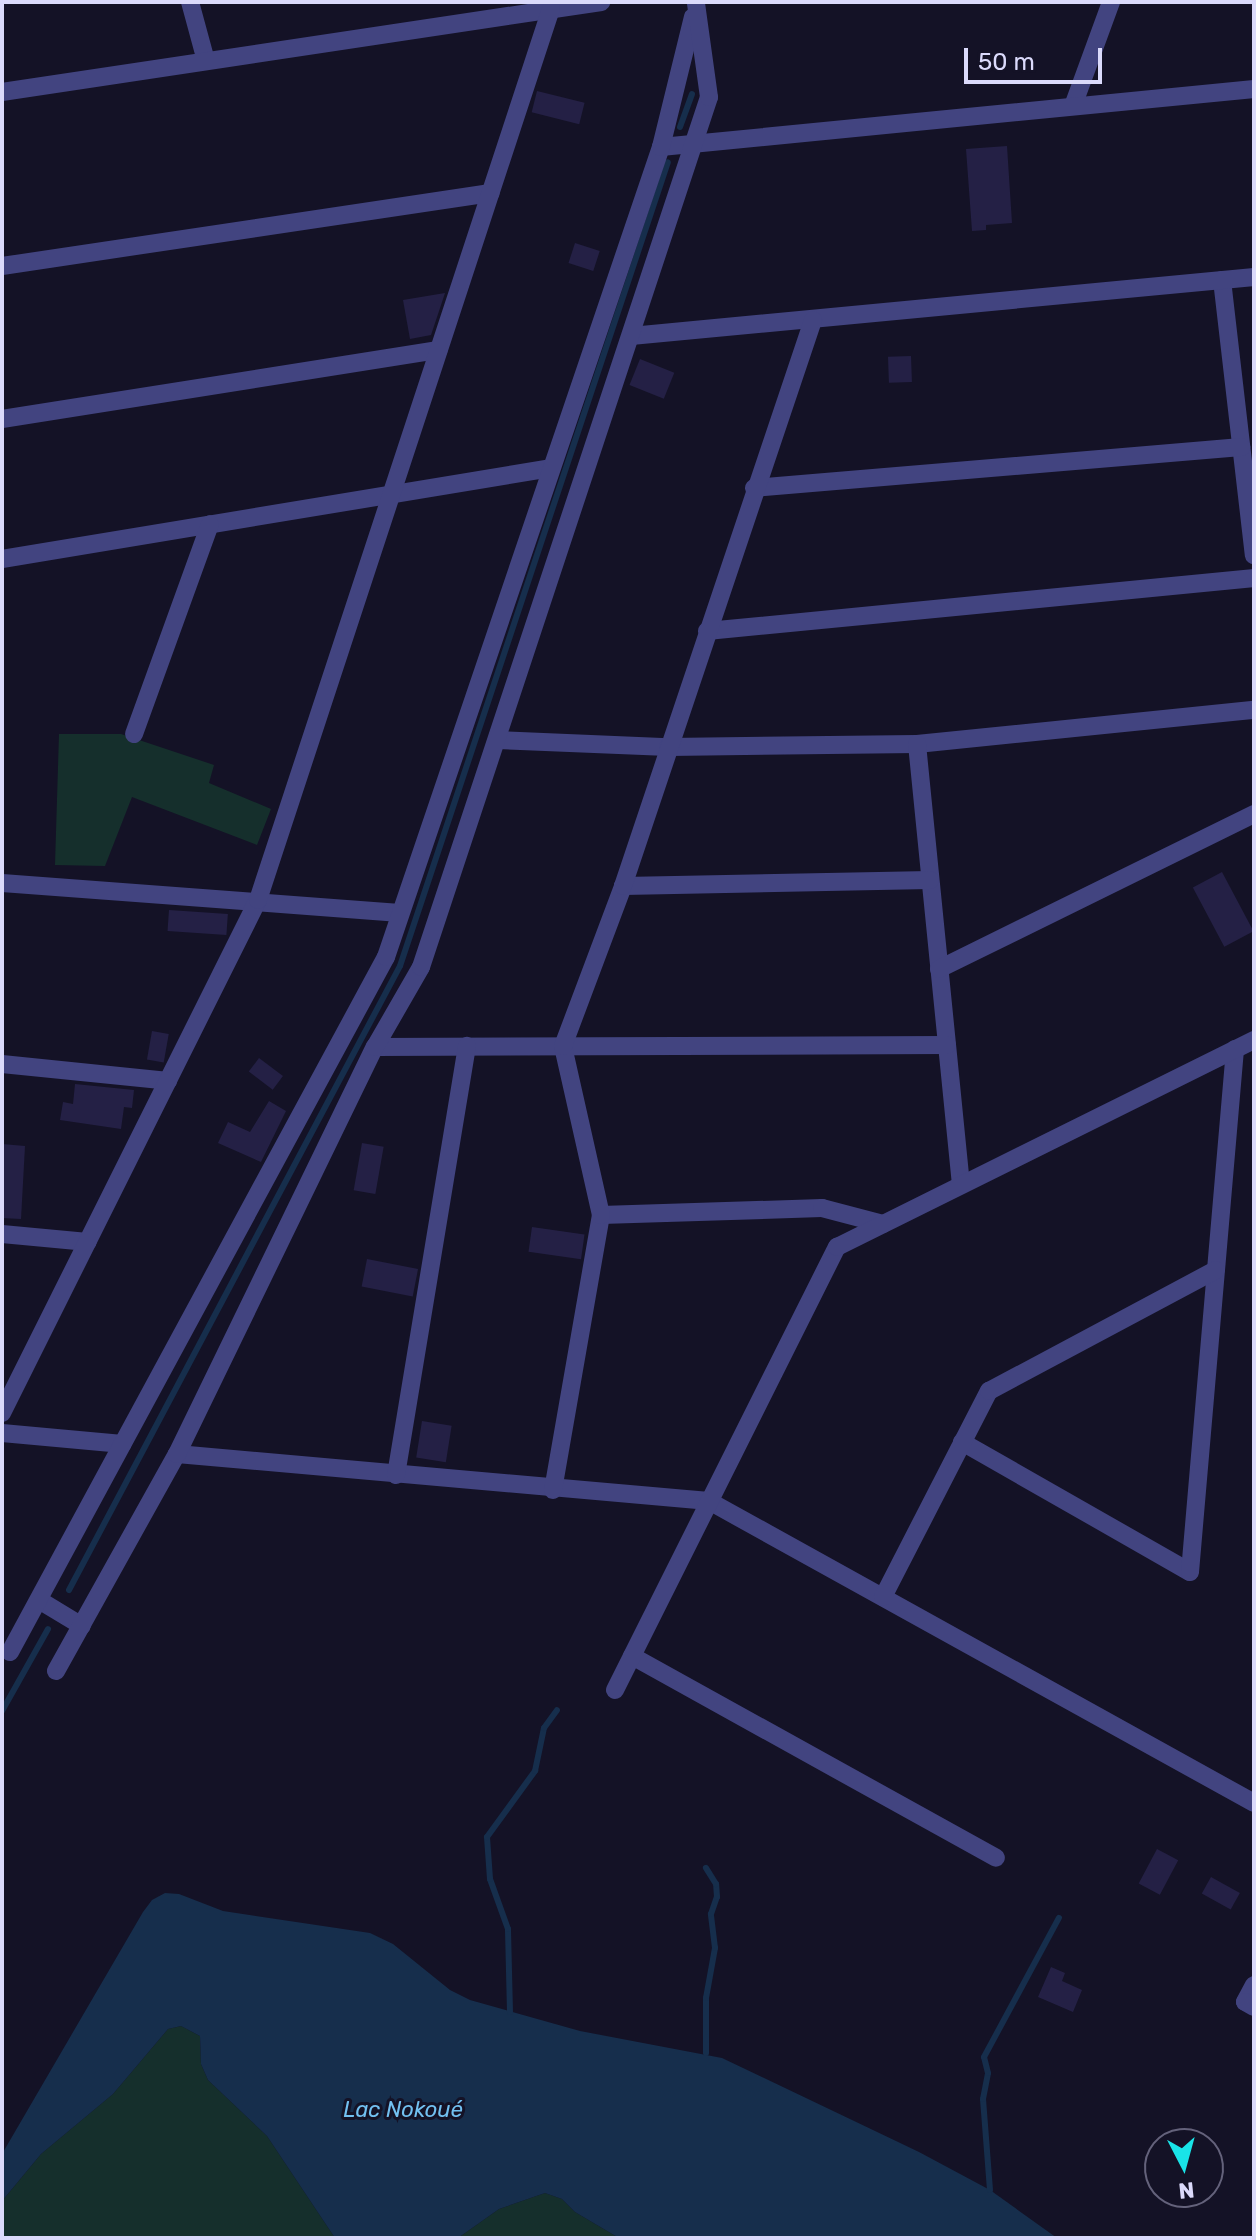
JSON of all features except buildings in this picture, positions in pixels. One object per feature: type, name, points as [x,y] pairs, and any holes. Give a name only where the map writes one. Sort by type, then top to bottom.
[{"type":"street","points":[[190,2],[206,61]]},
{"type":"street","points":[[2,92],[597,2]]},
{"type":"street","points":[[56,1671],[177,1454],[375,1047],[421,967],[709,97],[696,2]]},
{"type":"street","points":[[10,1652],[386,957],[661,147],[696,2]]},
{"type":"street","points":[[1073,106],[1111,2]]},
{"type":"street","points":[[2,1413],[258,900],[551,9]]},
{"type":"street","points":[[661,147],[1254,89]]},
{"type":"street","points":[[2,266],[491,193]]},
{"type":"street","points":[[631,336],[1254,277]]},
{"type":"street","points":[[1222,280],[1254,555]]},
{"type":"street","points":[[553,1490],[601,1215],[563,1046],[623,886],[754,488],[813,320]]},
{"type":"street","points":[[2,419],[439,350]]},
{"type":"street","points":[[754,488],[1241,447]]},
{"type":"street","points":[[2,559],[551,468]]},
{"type":"street","points":[[134,734],[210,524]]},
{"type":"street","points":[[707,631],[1254,578]]},
{"type":"street","points":[[498,740],[668,747],[917,744],[1254,710]]},
{"type":"street","points":[[917,744],[961,1184]]},
{"type":"street","points":[[939,969],[1254,814]]},
{"type":"street","points":[[623,886],[930,880]]},
{"type":"street","points":[[2,883],[400,913]]},
{"type":"street","points":[[615,1690],[837,1247],[1254,1040]]},
{"type":"street","points":[[375,1047],[947,1045]]},
{"type":"street","points":[[396,1475],[467,1046]]},
{"type":"street","points":[[962,1442],[1190,1572],[1235,1049]]},
{"type":"street","points":[[2,1064],[168,1081]]},
{"type":"street","points":[[601,1215],[822,1208],[883,1224]]},
{"type":"street","points":[[2,1234],[88,1242]]},
{"type":"street","points":[[883,1597],[989,1391],[1216,1270]]},
{"type":"street","points":[[2,1433],[122,1444]]},
{"type":"street","points":[[177,1454],[553,1490],[709,1501],[1254,1803]]},
{"type":"street","points":[[39,1600],[82,1626]]},
{"type":"street","points":[[632,1656],[996,1858]]},
{"type":"street","points":[[1254,1985],[1245,2002],[1254,2007]]},
{"type":"green space","points":[[59,734],[121,734],[214,765],[209,783],[271,809],[257,845],[132,797],[105,866],[55,865]]},
{"type":"green space","points":[[181,2026],[200,2036],[201,2064],[208,2080],[267,2136],[335,2238],[2,2238],[2,2201],[41,2154],[113,2094],[168,2029]]},
{"type":"green space","points":[[545,2193],[562,2199],[575,2212],[619,2238],[458,2238],[499,2209]]},
{"type":"water","name":"Lac Nokoué","points":[[165,1893],[179,1894],[223,1911],[370,1933],[393,1944],[450,1990],[470,2000],[580,2031],[722,2058],[919,2152],[990,2190],[1057,2238],[619,2238],[575,2212],[562,2199],[545,2193],[499,2209],[458,2238],[335,2238],[267,2136],[208,2080],[201,2064],[200,2036],[181,2026],[168,2029],[113,2094],[41,2154],[2,2201],[2,2154],[143,1912],[152,1900]]},
{"type":"waterway","points":[[680,127],[692,94]]},
{"type":"waterway","points":[[69,1590],[400,966],[668,162]]},
{"type":"waterway","points":[[2,1711],[48,1629]]},
{"type":"waterway","points":[[510,2012],[508,1929],[490,1879],[487,1837],[535,1771],[544,1728],[557,1710]]},
{"type":"waterway","points":[[706,1868],[716,1884],[717,1897],[711,1914],[715,1948],[706,1998],[706,2053]]},
{"type":"waterway","points":[[990,2190],[983,2099],[988,2073],[984,2057],[1059,1918]]}]
